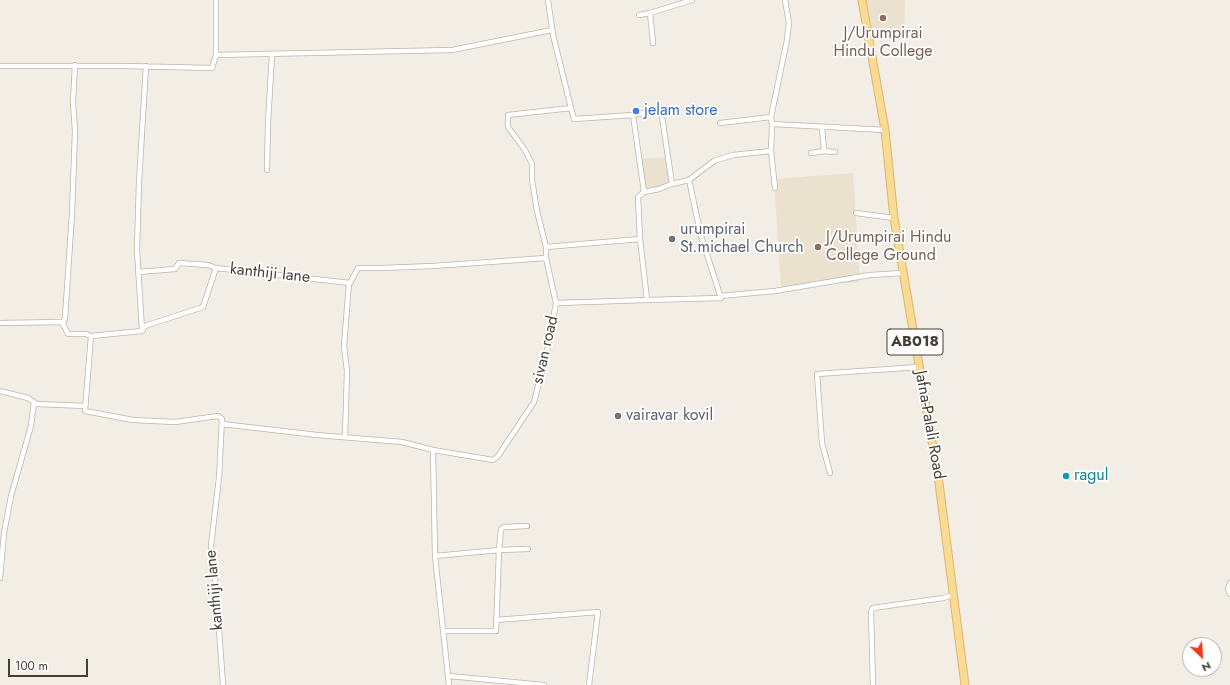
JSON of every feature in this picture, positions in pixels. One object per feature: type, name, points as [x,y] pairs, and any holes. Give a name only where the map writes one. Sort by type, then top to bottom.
[{"type":"main road","name":"Jafna-Palali Road","points":[[862,0],[885,130],[894,218],[939,483],[966,685]]},
{"type":"street","points":[[0,66],[75,65],[212,68],[216,55],[216,0]]},
{"type":"street","points":[[548,0],[552,30],[574,118],[633,115],[661,110],[672,184]]},
{"type":"street","points":[[639,15],[692,0]]},
{"type":"street","points":[[775,188],[771,151],[771,117],[787,40],[789,23],[785,0]]},
{"type":"street","points":[[650,13],[653,43]]},
{"type":"street","points":[[216,55],[452,50],[552,30]]},
{"type":"street","points":[[267,170],[272,54]]},
{"type":"street","points":[[0,322],[62,322],[63,325],[65,318],[72,214],[75,132],[73,102],[75,65]]},
{"type":"street","points":[[142,331],[137,250],[139,182],[146,66]]},
{"type":"street","name":"sivan road","points":[[222,424],[402,442],[433,450],[493,460],[498,456],[534,402],[548,347],[556,303],[546,258],[546,247],[537,211],[532,180],[532,164],[525,150],[508,127],[508,115],[571,108]]},
{"type":"street","points":[[633,115],[644,192]]},
{"type":"street","points":[[720,123],[771,117]]},
{"type":"street","points":[[772,124],[885,130]]},
{"type":"street","points":[[822,127],[824,151]]},
{"type":"street","points":[[647,300],[640,239],[638,197],[644,192],[689,180],[714,161],[733,155],[771,151]]},
{"type":"street","points":[[811,153],[824,151],[836,152]]},
{"type":"street","points":[[689,180],[701,236],[720,296]]},
{"type":"street","points":[[856,213],[894,218]]},
{"type":"street","points":[[546,247],[640,239]]},
{"type":"street","points":[[345,437],[347,371],[344,346],[349,283],[358,268],[433,266],[546,258]]},
{"type":"street","points":[[139,272],[175,269],[179,263],[208,265],[216,268]]},
{"type":"street","name":"kanthiji lane","points":[[63,325],[68,334],[86,334],[91,336],[142,331],[146,326],[203,307],[216,268],[349,283]]},
{"type":"street","points":[[556,303],[721,298],[720,296],[775,291],[870,275],[903,273]]},
{"type":"street","points":[[91,336],[85,411],[133,420],[175,422],[218,416],[222,419],[222,424]]},
{"type":"street","points":[[830,473],[822,443],[817,374],[919,366]]},
{"type":"street","points":[[0,391],[28,398],[36,404],[85,406]]},
{"type":"street","points":[[0,578],[4,533],[11,496],[31,426],[34,402]]},
{"type":"street","name":"kanthiji lane","points":[[222,424],[219,478],[211,545],[216,588],[223,685]]},
{"type":"street","points":[[433,450],[435,556],[449,685]]},
{"type":"street","points":[[0,524],[6,524]]},
{"type":"street","points":[[443,631],[496,631],[501,529],[504,527],[527,526]]},
{"type":"street","points":[[435,556],[528,549]]},
{"type":"street","points":[[1230,583],[1228,589],[1230,594]]},
{"type":"street","points":[[873,685],[871,612],[873,608],[943,598],[954,595]]},
{"type":"street","points":[[496,620],[598,612],[589,685]]},
{"type":"street","points":[[449,676],[544,685]]},
{"type":"shaded area","name":"J/Urumpirai Hindu College","points":[[857,0],[905,0],[904,35],[865,36]]},
{"type":"shaded area","points":[[667,157],[672,184],[644,192],[639,159]]},
{"type":"shaded area","name":"J/Urumpirai Hindu College Ground","points":[[853,173],[860,282],[781,287],[774,179]]},
{"type":"place","name":"J/Urumpirai Hindu College","points":[[883,18]]},
{"type":"place","name":"jelam store","points":[[636,111]]},
{"type":"place","name":"urumpirai St.michael Church","points":[[672,239]]},
{"type":"place","name":"J/Urumpirai Hindu College Ground","points":[[818,247]]},
{"type":"place","name":"vairavar kovil","points":[[618,416]]},
{"type":"place","name":"ragul","points":[[1066,476]]}]
